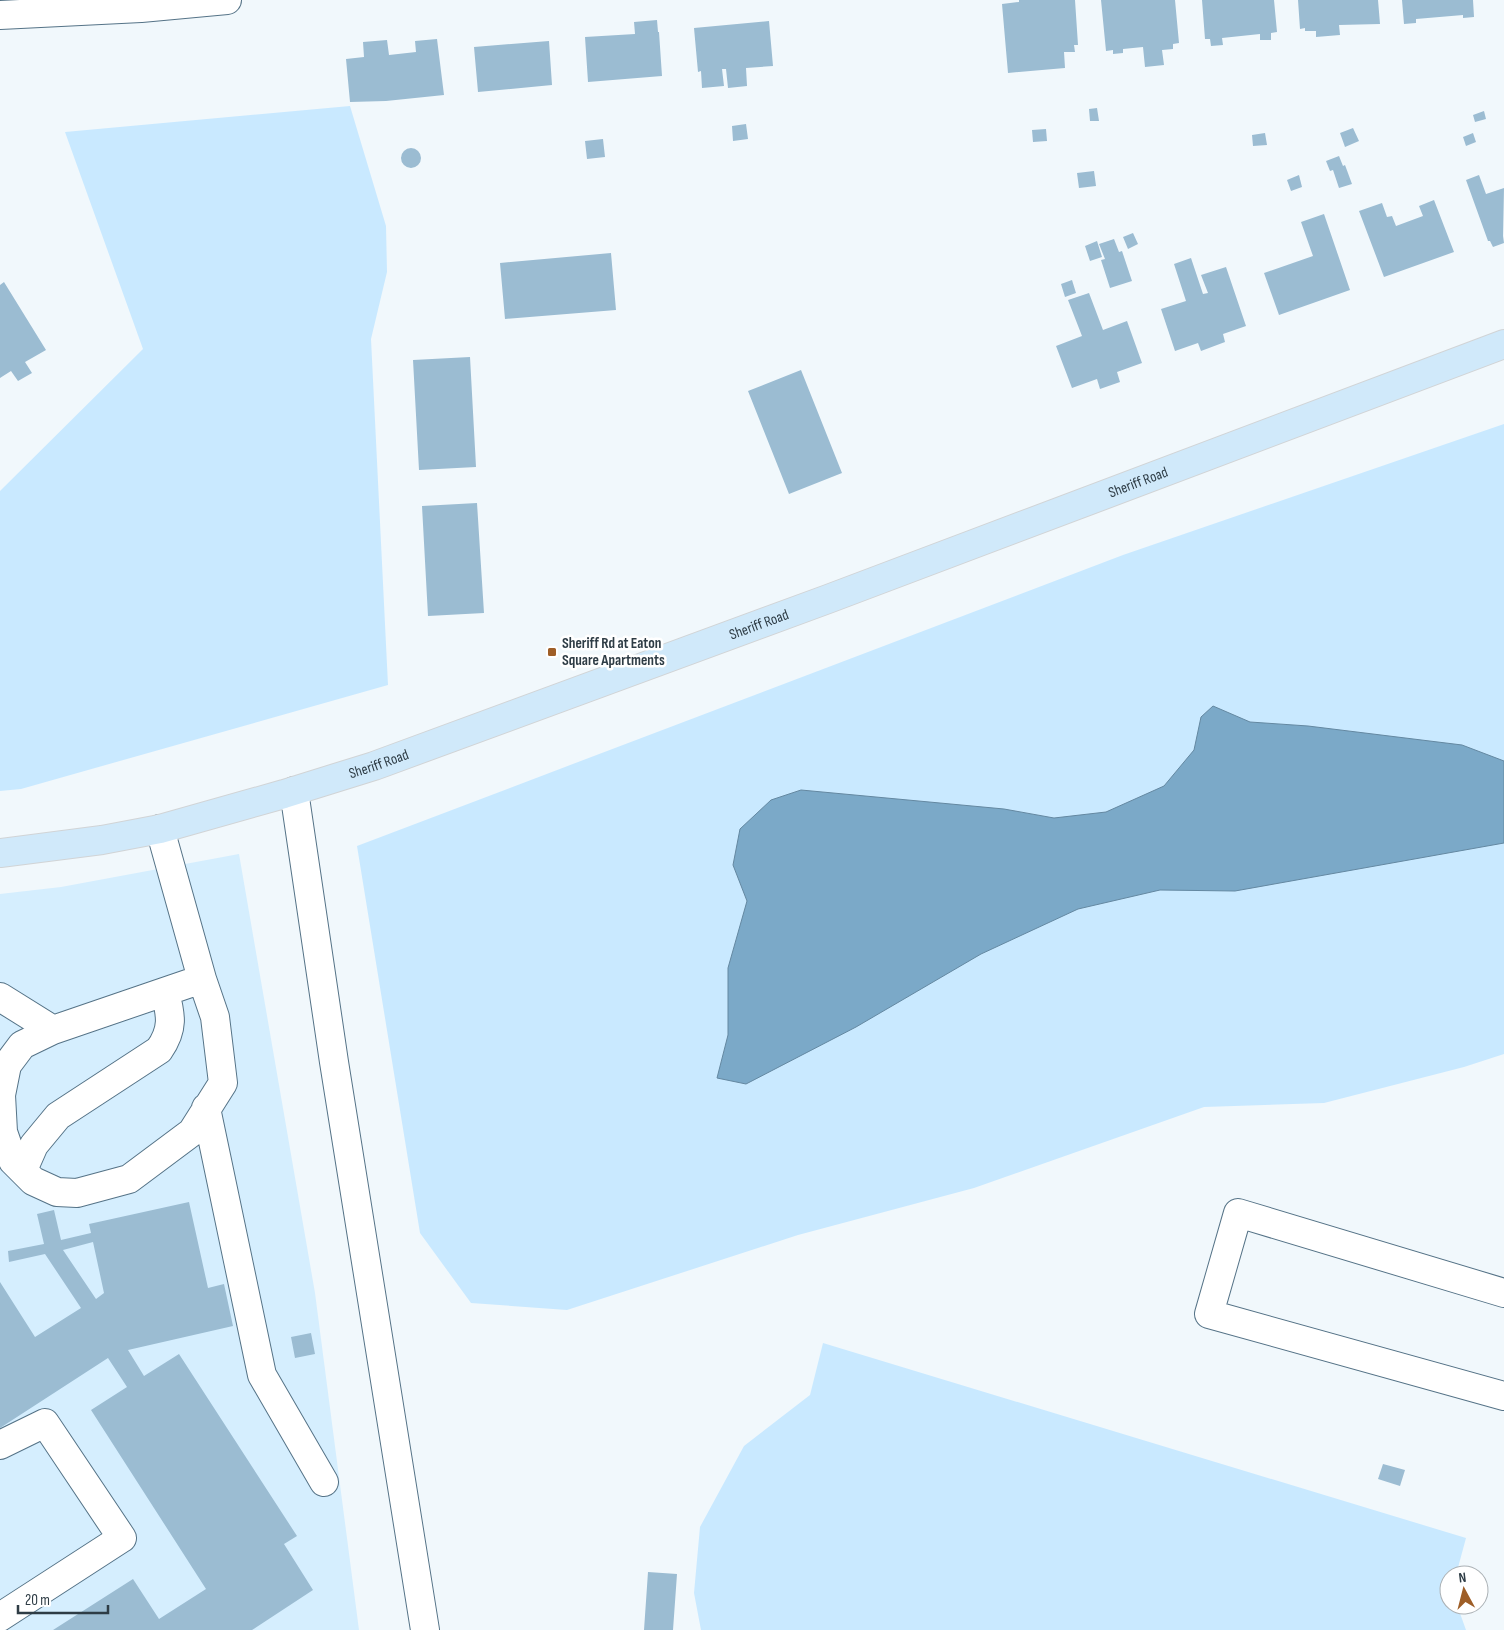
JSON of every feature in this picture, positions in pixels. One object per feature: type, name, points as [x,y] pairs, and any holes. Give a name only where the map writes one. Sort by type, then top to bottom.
[{"type":"main road","name":"Sheriff Road","points":[[0,852],[102,840],[160,829],[374,766],[837,595],[1504,344]]},
{"type":"street","points":[[0,15],[142,8],[227,0]]},
{"type":"street","points":[[294,791],[334,1062],[425,1630]]},
{"type":"street","points":[[160,829],[202,979],[215,1017],[223,1083],[192,1132],[129,1179],[76,1193],[57,1192],[34,1181],[13,1161],[3,1132],[1,1095],[5,1072],[7,1065],[22,1045],[53,1030],[202,979]]},
{"type":"street","points":[[23,1170],[34,1145],[58,1116],[160,1050],[168,1038],[171,1015],[164,992]]},
{"type":"street","points":[[0,997],[53,1030]]},
{"type":"street","points":[[206,1108],[262,1374],[324,1482]]},
{"type":"street","points":[[1504,1293],[1238,1213],[1209,1314],[1504,1396]]},
{"type":"street","points":[[0,1445],[46,1423],[122,1538],[0,1617]]},
{"type":"shaded area","points":[[350,106],[386,226],[387,272],[371,339],[388,685],[21,789],[0,791],[0,491],[143,349],[65,132]]},
{"type":"shaded area","points":[[1504,424],[1504,1054],[1464,1067],[1324,1103],[1204,1107],[974,1188],[798,1235],[567,1310],[471,1303],[420,1233],[357,846],[1123,555]]},
{"type":"shaded area","points":[[1213,706],[1250,722],[1308,726],[1462,745],[1504,761],[1504,843],[1235,891],[1160,890],[1078,909],[981,954],[856,1027],[746,1084],[717,1078],[728,1035],[728,968],[747,901],[733,865],[740,829],[771,800],[801,790],[1004,809],[1054,818],[1106,812],[1164,786],[1194,750],[1201,717]]},
{"type":"shaded area","points":[[239,854],[315,1293],[359,1630],[0,1630],[0,894],[61,887]]},
{"type":"shaded area","points":[[823,1343],[1466,1538],[1459,1565],[1439,1565],[1439,1615],[1461,1615],[1466,1630],[701,1630],[694,1593],[700,1527],[744,1446],[810,1395]]},
{"type":"building","points":[[1019,0],[1075,0],[1078,45],[1074,45],[1075,52],[1064,52],[1065,68],[1008,73],[1002,4],[1019,2]]},
{"type":"building","points":[[1101,0],[1175,0],[1179,43],[1173,44],[1173,49],[1162,50],[1164,65],[1145,67],[1143,47],[1123,49],[1123,53],[1113,54],[1113,50],[1106,51]]},
{"type":"building","points":[[1202,0],[1274,0],[1277,32],[1271,33],[1271,40],[1260,40],[1260,34],[1222,38],[1223,45],[1211,46],[1210,39],[1205,39]]},
{"type":"building","points":[[1298,0],[1378,0],[1380,24],[1339,25],[1340,35],[1316,37],[1316,31],[1305,31],[1305,28],[1300,29]]},
{"type":"building","points":[[1402,0],[1473,0],[1474,17],[1463,18],[1463,15],[1416,19],[1416,23],[1404,24]]},
{"type":"building","points":[[657,20],[662,76],[588,82],[585,37],[635,34],[634,22]]},
{"type":"building","points":[[769,21],[773,66],[746,68],[747,86],[728,88],[726,69],[722,69],[724,86],[702,88],[701,71],[698,72],[694,28]]},
{"type":"building","points":[[437,39],[444,95],[386,101],[350,102],[346,59],[364,57],[363,42],[387,40],[389,55],[416,52],[415,41]]},
{"type":"building","points":[[549,41],[552,85],[478,92],[474,47]]},
{"type":"building","points":[[1097,108],[1099,121],[1090,121],[1089,109]]},
{"type":"building","points":[[1484,111],[1486,119],[1475,122],[1473,115]]},
{"type":"building","points":[[746,124],[748,139],[733,141],[732,126]]},
{"type":"building","points":[[1353,128],[1359,141],[1345,147],[1340,133]]},
{"type":"building","points":[[1046,129],[1047,141],[1033,142],[1032,130]]},
{"type":"building","points":[[1265,133],[1267,145],[1253,146],[1252,135]]},
{"type":"building","points":[[1473,133],[1476,142],[1466,146],[1463,137]]},
{"type":"building","points":[[603,139],[605,157],[587,159],[585,141]]},
{"type":"building","points":[[407,148],[415,148],[421,154],[421,162],[415,168],[407,168],[401,162],[401,154]]},
{"type":"building","points":[[1339,156],[1343,166],[1345,165],[1352,184],[1339,188],[1333,170],[1330,171],[1326,161]]},
{"type":"building","points":[[1094,171],[1096,186],[1079,188],[1077,173]]},
{"type":"building","points":[[1299,175],[1302,187],[1291,191],[1287,180]]},
{"type":"building","points":[[1479,175],[1486,194],[1504,188],[1504,243],[1493,247],[1490,241],[1488,241],[1466,180]]},
{"type":"building","points":[[1434,200],[1454,252],[1384,277],[1359,211],[1382,203],[1387,217],[1392,216],[1396,226],[1423,216],[1419,206]]},
{"type":"building","points":[[1324,214],[1350,290],[1279,315],[1264,273],[1313,256],[1301,222]]},
{"type":"building","points":[[1133,233],[1138,244],[1128,249],[1123,237]]},
{"type":"building","points":[[1114,239],[1119,252],[1122,251],[1132,281],[1110,288],[1101,260],[1105,259],[1099,244]]},
{"type":"building","points":[[1097,241],[1102,257],[1090,261],[1085,246]]},
{"type":"building","points":[[611,253],[616,310],[505,319],[500,263]]},
{"type":"building","points":[[1191,258],[1203,294],[1208,293],[1201,275],[1226,267],[1246,326],[1223,334],[1225,342],[1201,351],[1198,343],[1175,351],[1161,309],[1186,301],[1174,264]]},
{"type":"building","points":[[1072,280],[1076,293],[1065,297],[1061,284]]},
{"type":"building","points":[[4,282],[46,350],[25,362],[32,373],[18,381],[11,371],[0,378],[0,285]]},
{"type":"building","points":[[1089,293],[1103,330],[1127,321],[1142,363],[1117,372],[1120,382],[1100,389],[1097,379],[1072,388],[1056,346],[1082,336],[1068,300]]},
{"type":"building","points":[[470,357],[476,467],[419,470],[413,360]]},
{"type":"building","points":[[801,370],[842,473],[789,494],[748,391]]},
{"type":"building","points":[[477,503],[484,613],[428,616],[422,506]]},
{"type":"building","points":[[189,1202],[208,1288],[224,1284],[233,1326],[128,1350],[144,1376],[179,1354],[297,1536],[284,1544],[313,1590],[252,1630],[53,1630],[133,1579],[159,1619],[206,1589],[91,1410],[127,1387],[108,1358],[0,1428],[0,1282],[35,1337],[81,1308],[45,1254],[9,1262],[8,1251],[44,1244],[37,1214],[54,1210],[61,1240],[91,1233],[89,1224]],"holes":[[[93,1242],[104,1293],[96,1299],[63,1250]]]},
{"type":"building","points":[[311,1333],[315,1354],[295,1358],[291,1337]]},
{"type":"building","points":[[1383,1464],[1405,1470],[1400,1486],[1378,1479]]},
{"type":"building","points":[[648,1572],[677,1574],[673,1630],[644,1630]]},
{"type":"place","name":"Sheriff Rd at Eaton Square Apartments","points":[[552,652]]}]
